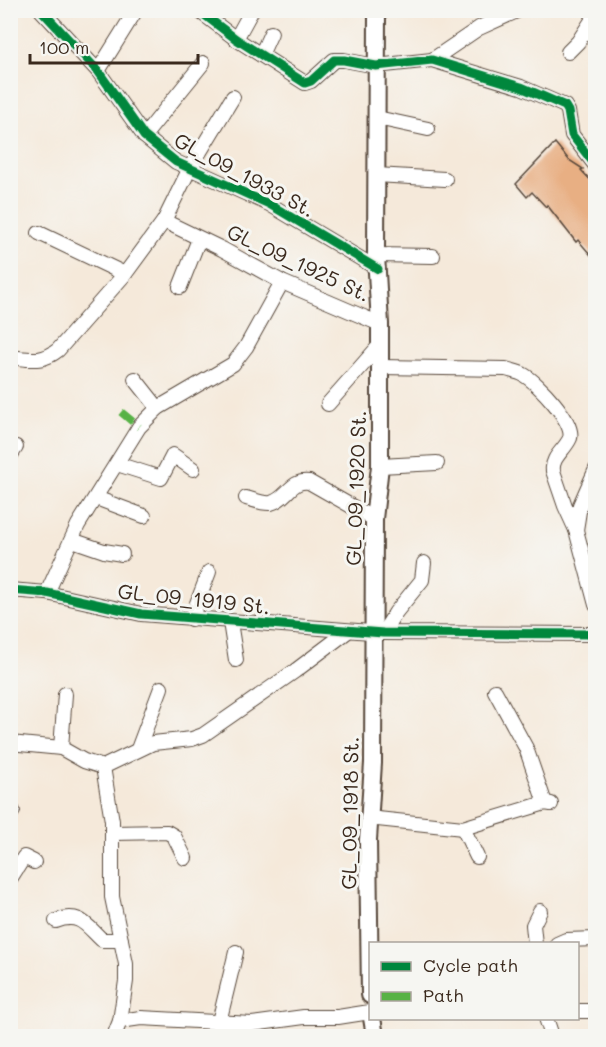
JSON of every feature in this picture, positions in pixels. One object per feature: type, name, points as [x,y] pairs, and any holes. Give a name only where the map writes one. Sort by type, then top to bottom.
[{"type":"main road","name":"GL_09_1920 St.","points":[[377,10],[376,175],[380,324],[380,466],[374,519],[379,633]]},
{"type":"main road","name":"GL_09_1918 St.","points":[[369,942],[368,818],[379,633]]},
{"type":"main road","points":[[372,1020],[375,1036]]},
{"type":"street","name":"GL_09_1933 St.","points":[[41,10],[98,71],[144,136],[176,162],[269,204],[377,262]]},
{"type":"street","points":[[98,71],[136,10]]},
{"type":"street","points":[[198,10],[236,39],[305,83],[311,81],[334,60],[376,66],[432,60],[521,87],[560,102],[568,111],[575,140],[596,166]]},
{"type":"street","points":[[236,39],[252,10]]},
{"type":"street","points":[[432,60],[479,28],[519,10]]},
{"type":"street","points":[[568,52],[578,42],[596,14]]},
{"type":"street","points":[[261,55],[272,33]]},
{"type":"street","points":[[144,136],[203,63]]},
{"type":"street","name":"GL_09_1933 St.","points":[[190,168],[233,97]]},
{"type":"street","points":[[377,118],[428,129]]},
{"type":"street","points":[[10,357],[38,360],[49,357],[58,350],[125,274],[164,221],[190,168]]},
{"type":"street","points":[[376,175],[445,179]]},
{"type":"street","name":"GL_09_1925 St.","points":[[164,221],[282,282],[380,324]]},
{"type":"street","points":[[39,233],[125,274]]},
{"type":"street","name":"GL_09_1925 St.","points":[[180,287],[199,239]]},
{"type":"street","points":[[377,262],[433,256]]},
{"type":"street","points":[[47,593],[78,525],[139,427],[158,408],[232,364],[246,347],[282,282]]},
{"type":"street","name":"GL_09_1920 St.","points":[[328,404],[380,345]]},
{"type":"street","points":[[380,367],[506,369],[523,374],[537,385],[556,406],[570,429],[570,437],[553,465],[565,506],[576,530],[596,605]]},
{"type":"street","points":[[135,380],[158,408]]},
{"type":"street","points":[[117,464],[161,478],[173,455],[193,469]]},
{"type":"street","points":[[380,466],[437,463]]},
{"type":"street","points":[[576,530],[580,505],[596,470]]},
{"type":"street","points":[[246,498],[273,502],[280,499],[297,483],[303,481],[309,482],[374,519]]},
{"type":"street","points":[[96,498],[144,516]]},
{"type":"street","points":[[72,540],[98,550],[123,554]]},
{"type":"street","points":[[379,633],[422,580],[424,563]]},
{"type":"street","points":[[191,619],[209,572]]},
{"type":"street","name":"GL_09_1919 St.","points":[[10,590],[47,593],[131,613],[348,631],[596,634]]},
{"type":"street","name":"GL_09_1919 St.","points":[[230,622],[236,660]]},
{"type":"street","points":[[10,742],[61,748],[84,761],[103,767],[153,744],[192,739],[202,735],[295,671],[348,631]]},
{"type":"street","points":[[138,749],[161,688]]},
{"type":"street","points":[[368,818],[463,828],[548,803],[526,748],[495,691]]},
{"type":"street","points":[[61,748],[66,694]]},
{"type":"street","points":[[103,767],[112,833],[112,897],[126,964],[120,1021],[114,1036]]},
{"type":"street","points":[[463,828],[477,857]]},
{"type":"street","points":[[112,833],[167,832],[174,836],[184,858]]},
{"type":"street","points":[[10,879],[24,857],[34,862]]},
{"type":"street","points":[[535,942],[533,925],[540,911]]},
{"type":"street","points":[[56,921],[64,918],[78,919],[86,923],[102,940],[121,940]]},
{"type":"street","points":[[562,942],[596,939]]},
{"type":"street","points":[[219,1022],[236,952]]},
{"type":"street","points":[[579,1011],[596,1011]]},
{"type":"street","points":[[120,1021],[141,1018],[219,1022],[263,1030],[304,1017],[338,1017],[369,1012]]},
{"type":"street","points":[[547,1020],[552,1036]]},
{"type":"building","points":[[555,143],[569,160],[583,169],[581,170],[596,186],[596,261],[578,240],[576,242],[547,205],[546,207],[532,192],[527,197],[516,184]]},
{"type":"marked path","points":[[121,412],[139,427]]},
{"type":"cycle path","points":[[41,10],[98,71],[144,136],[176,162],[269,204],[378,269]]},
{"type":"cycle path","points":[[198,10],[236,39],[305,83],[311,81],[334,60],[376,66],[432,60],[521,87],[565,106],[572,135],[596,166]]},
{"type":"cycle path","points":[[10,590],[47,593],[141,614],[383,633],[596,634]]}]
